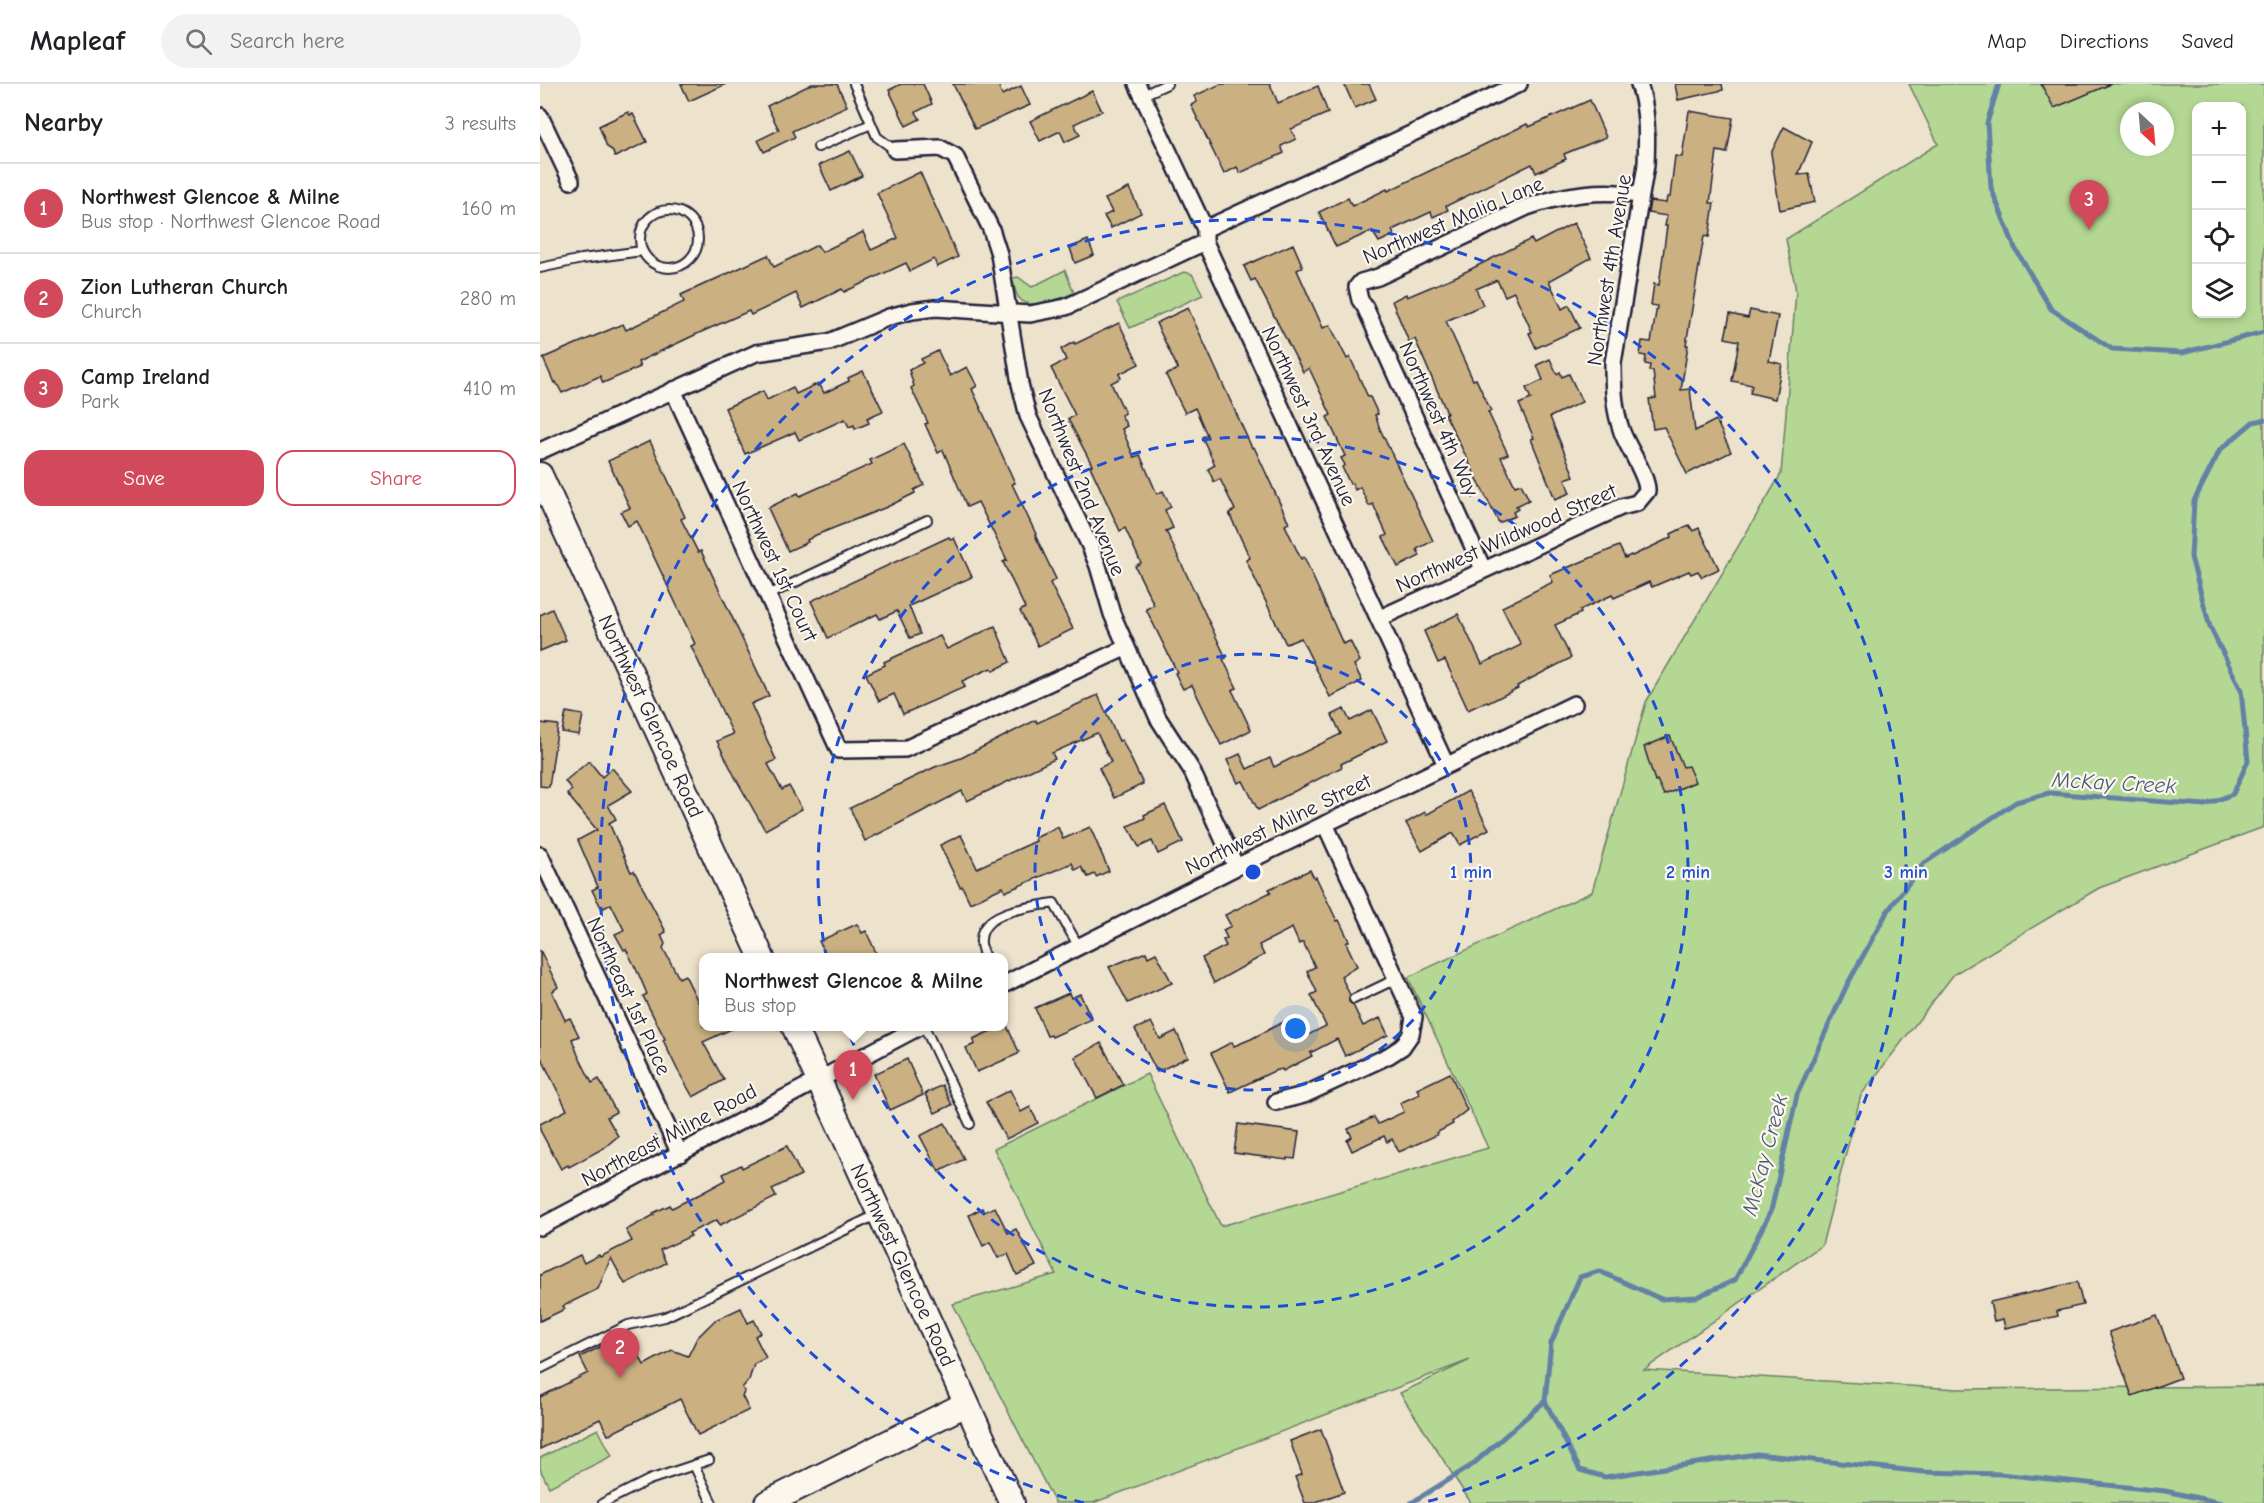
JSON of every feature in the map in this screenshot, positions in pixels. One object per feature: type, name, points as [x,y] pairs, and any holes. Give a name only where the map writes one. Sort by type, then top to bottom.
[{"type":"main road","name":"Northwest Glencoe Road","points":[[540,475],[760,953]]},
{"type":"main road","name":"Northwest Glencoe Road","points":[[796,1031],[1012,1503]]},
{"type":"main road","points":[[767,1503],[966,1404]]},
{"type":"street","points":[[540,451],[756,352],[829,342],[912,311],[935,308],[1030,314],[1066,307],[1205,236],[1519,84]]},
{"type":"street","name":"Northwest 4th Avenue","points":[[1639,84],[1645,108],[1646,165],[1613,363],[1613,386],[1621,430],[1645,478],[1647,491]]},
{"type":"street","name":"Northwest 3rd Avenue","points":[[1140,90],[1446,765]]},
{"type":"street","points":[[540,116],[571,181]]},
{"type":"street","name":"Northwest 2nd Avenue","points":[[895,150],[940,148],[955,156],[991,229],[999,254],[1020,384],[1028,416],[1089,544],[1125,648],[1165,732],[1191,768],[1236,867]]},
{"type":"street","name":"Northwest Malia Lane","points":[[1357,287],[1368,279],[1378,277],[1527,207],[1550,199],[1578,193],[1611,191],[1640,195]]},
{"type":"street","name":"Northwest 4th Way","points":[[1357,287],[1360,300],[1483,569]]},
{"type":"street","name":"Northwest 1st Court","points":[[673,390],[839,750],[905,749],[1125,648]]},
{"type":"street","name":"Northwest Wildwood Street","points":[[1380,618],[1621,507],[1636,503],[1647,491]]},
{"type":"street","name":"Northwest Milne Street","points":[[1008,982],[1236,867],[1574,704]]},
{"type":"street","points":[[1276,1102],[1304,1095],[1388,1056],[1402,1047],[1411,1034],[1414,1017],[1398,978],[1325,824]]},
{"type":"street","name":"Northeast 1st Place","points":[[540,855],[680,1154]]},
{"type":"street","points":[[818,1079],[913,1031]]},
{"type":"street","name":"Northeast Milne Road","points":[[540,1227],[818,1079]]},
{"type":"lane","points":[[854,84],[877,137],[895,150]]},
{"type":"lane","points":[[1140,90],[1167,84]]},
{"type":"lane","points":[[818,147],[871,124]]},
{"type":"lane","points":[[662,211],[678,211],[692,220],[698,236],[696,252],[684,264],[668,269],[653,264],[642,251],[640,234],[647,219],[662,211]]},
{"type":"lane","points":[[540,268],[582,259],[642,251]]},
{"type":"lane","points":[[768,595],[927,520]]},
{"type":"lane","points":[[984,953],[980,941],[983,929],[996,917],[1020,908],[1054,903],[1079,946]]},
{"type":"lane","points":[[1354,999],[1398,978]]},
{"type":"lane","points":[[925,1031],[970,1124]]},
{"type":"lane","points":[[540,1369],[628,1325],[665,1317],[880,1213]]},
{"type":"lane","points":[[603,1503],[650,1480],[709,1460]]},
{"type":"lane","points":[[694,1465],[711,1503]]},
{"type":"green space","points":[[1909,84],[2264,84],[2264,827],[2099,888],[1954,974],[1861,1095],[1822,1245],[1644,1370],[1958,1389],[2264,1386],[2264,1503],[1471,1503],[1400,1393],[1470,1360],[1093,1503],[1055,1503],[953,1304],[1056,1274],[994,1149],[1147,1074],[1221,1226],[1488,1148],[1408,977],[1592,892],[1646,702],[1781,474],[1796,291],[1786,239],[1938,144]]},
{"type":"green space","points":[[1065,270],[1074,293],[1037,304],[1023,302],[1018,297],[1012,278],[1018,277],[1032,287]]},
{"type":"green space","points":[[1184,272],[1192,274],[1203,295],[1130,328],[1117,302]]},
{"type":"green space","points":[[598,1429],[612,1456],[549,1487],[540,1469],[540,1458]]},
{"type":"building","points":[[681,84],[726,84],[689,101]]},
{"type":"building","points":[[812,84],[837,84],[847,106],[792,131],[795,137],[764,152],[758,140],[779,130],[767,106]]},
{"type":"building","points":[[901,84],[923,84],[932,104],[916,112],[920,119],[906,126],[889,90]]},
{"type":"building","points":[[953,84],[998,84],[1002,95],[1021,86],[1030,105],[975,129]]},
{"type":"building","points":[[1221,84],[1270,84],[1278,103],[1318,86],[1328,113],[1291,129],[1296,139],[1281,146],[1284,153],[1240,173],[1237,167],[1224,174],[1191,105],[1197,102],[1194,96]]},
{"type":"building","points":[[1344,84],[1369,84],[1376,99],[1355,108]]},
{"type":"building","points":[[1675,84],[1722,84],[1723,90],[1678,100]]},
{"type":"building","points":[[2041,84],[2111,84],[2054,108]]},
{"type":"building","points":[[1092,91],[1102,111],[1074,124],[1080,135],[1065,142],[1060,131],[1040,141],[1030,121]]},
{"type":"building","points":[[1590,100],[1606,137],[1564,154],[1566,159],[1536,173],[1532,164],[1446,206],[1448,210],[1433,217],[1431,212],[1392,230],[1394,235],[1379,242],[1372,231],[1336,247],[1319,212],[1348,198],[1352,206],[1527,124],[1529,127]]},
{"type":"building","points":[[1689,111],[1733,118],[1727,153],[1717,151],[1710,203],[1714,203],[1709,237],[1704,236],[1681,390],[1690,389],[1695,431],[1716,420],[1731,452],[1687,474],[1664,427],[1653,429],[1649,399],[1656,398],[1653,371],[1649,371],[1650,365],[1645,364],[1646,356],[1640,355],[1642,341],[1651,342],[1657,306],[1651,305],[1654,284],[1659,285],[1667,226],[1665,226],[1667,216],[1648,213],[1650,201],[1666,203],[1667,197],[1670,197],[1675,156],[1682,157]]},
{"type":"building","points":[[628,112],[630,115],[633,114],[647,142],[615,157],[612,150],[607,147],[599,126]]},
{"type":"building","points":[[1784,127],[1812,142],[1798,175],[1809,174],[1815,202],[1780,210],[1771,153]]},
{"type":"building","points":[[850,151],[862,176],[831,191],[819,165]]},
{"type":"building","points":[[920,172],[958,257],[937,267],[934,259],[910,271],[906,263],[803,308],[796,293],[751,315],[749,311],[699,333],[638,362],[640,367],[603,383],[600,376],[562,393],[556,382],[554,383],[543,358],[623,324],[626,330],[684,302],[681,295],[768,255],[774,267],[817,245],[822,252],[863,232],[871,250],[898,238],[877,193]]},
{"type":"building","points":[[1129,188],[1141,213],[1111,228],[1104,216],[1112,212],[1105,199]]},
{"type":"building","points":[[1574,223],[1591,258],[1549,281],[1562,309],[1569,305],[1580,328],[1536,348],[1529,333],[1532,332],[1514,292],[1505,296],[1497,280],[1476,289],[1483,305],[1446,321],[1473,380],[1476,379],[1491,411],[1488,412],[1508,454],[1501,457],[1515,486],[1521,484],[1529,500],[1516,506],[1518,509],[1513,512],[1515,516],[1499,523],[1445,414],[1447,413],[1415,339],[1409,342],[1392,301],[1459,275],[1531,239],[1534,244]]},
{"type":"building","points":[[1088,240],[1094,255],[1075,263],[1070,248]]},
{"type":"building","points":[[1293,244],[1303,267],[1297,270],[1323,328],[1330,325],[1347,359],[1350,357],[1378,414],[1375,415],[1380,429],[1433,541],[1417,549],[1420,556],[1398,567],[1383,537],[1387,535],[1373,504],[1369,506],[1360,487],[1355,490],[1342,467],[1345,465],[1341,458],[1345,456],[1327,417],[1331,415],[1309,368],[1303,372],[1255,279],[1251,281],[1244,266]]},
{"type":"building","points":[[1188,308],[1289,523],[1285,525],[1301,559],[1304,557],[1343,644],[1350,641],[1360,661],[1354,665],[1362,681],[1330,697],[1301,638],[1286,644],[1246,560],[1250,558],[1229,513],[1235,510],[1220,479],[1214,482],[1208,469],[1215,465],[1202,437],[1207,435],[1195,408],[1185,413],[1166,375],[1178,369],[1156,323]]},
{"type":"building","points":[[1750,310],[1778,316],[1769,361],[1782,364],[1775,399],[1750,393],[1752,385],[1732,381],[1739,341],[1725,338],[1730,314],[1748,318]]},
{"type":"building","points":[[1119,323],[1139,364],[1119,374],[1121,378],[1111,383],[1125,413],[1121,415],[1127,426],[1122,429],[1134,457],[1140,455],[1157,494],[1163,491],[1171,507],[1165,510],[1173,528],[1166,531],[1226,658],[1223,659],[1237,688],[1232,690],[1251,730],[1221,745],[1192,685],[1183,689],[1146,609],[1154,605],[1135,566],[1141,563],[1125,528],[1120,531],[1090,466],[1092,465],[1068,419],[1075,415],[1051,368],[1066,360],[1061,349]]},
{"type":"building","points":[[938,351],[950,376],[967,367],[977,386],[972,389],[1015,483],[1012,484],[1056,579],[1050,583],[1073,629],[1038,646],[1020,611],[1025,608],[1003,562],[1007,560],[978,502],[967,507],[943,450],[938,453],[925,424],[928,423],[911,388],[914,386],[909,370],[923,363],[921,359]]},
{"type":"building","points":[[1550,359],[1557,374],[1560,372],[1562,377],[1569,374],[1582,402],[1550,417],[1574,476],[1565,479],[1570,493],[1555,499],[1531,439],[1534,438],[1519,404],[1531,399],[1526,388],[1543,380],[1537,365]]},
{"type":"building","points":[[863,371],[883,411],[867,418],[869,423],[855,429],[854,425],[849,427],[845,419],[799,440],[795,432],[745,454],[725,408],[763,391],[767,400],[793,387],[796,394],[819,383],[824,393],[849,381],[848,378]]},
{"type":"building","points":[[650,441],[685,517],[681,519],[698,552],[701,551],[769,696],[751,704],[776,760],[768,764],[782,790],[789,786],[802,809],[765,830],[717,741],[733,734],[691,646],[695,644],[637,521],[628,526],[621,512],[630,508],[608,461]]},
{"type":"building","points":[[904,444],[924,485],[914,490],[915,493],[887,507],[816,535],[807,540],[808,542],[788,551],[768,508],[798,493],[800,496],[872,464],[870,460]]},
{"type":"building","points":[[1689,525],[1693,531],[1699,528],[1719,569],[1702,577],[1698,571],[1691,574],[1689,571],[1652,587],[1649,582],[1614,598],[1612,595],[1580,610],[1581,613],[1555,625],[1571,658],[1517,686],[1518,688],[1468,710],[1445,660],[1438,663],[1424,631],[1458,614],[1482,664],[1521,645],[1502,607],[1553,582],[1550,575],[1619,546],[1625,558],[1632,556],[1672,537],[1671,534]]},
{"type":"building","points":[[949,537],[951,540],[954,538],[972,577],[909,606],[920,634],[910,638],[897,611],[880,619],[877,614],[828,638],[811,601]]},
{"type":"building","points":[[552,609],[566,640],[540,651],[540,615]]},
{"type":"building","points":[[995,626],[1010,662],[993,671],[991,668],[962,681],[965,687],[903,714],[894,694],[879,701],[866,674],[885,665],[884,662],[940,636],[947,649]]},
{"type":"building","points":[[1098,695],[1119,741],[1122,740],[1143,784],[1114,798],[1099,768],[1111,762],[1097,733],[1052,753],[1055,759],[967,801],[962,791],[865,841],[850,808],[935,767],[961,758],[1036,720],[1037,723]]},
{"type":"building","points":[[1344,709],[1350,721],[1372,710],[1387,741],[1258,810],[1243,781],[1238,783],[1227,760],[1240,754],[1247,769],[1270,758],[1274,767],[1341,734],[1332,715]]},
{"type":"building","points":[[566,712],[583,715],[579,735],[562,732]]},
{"type":"building","points":[[540,723],[558,725],[549,787],[540,786]]},
{"type":"building","points":[[1670,736],[1683,767],[1688,766],[1695,782],[1664,795],[1657,780],[1655,781],[1644,747]]},
{"type":"building","points":[[589,761],[602,777],[612,768],[632,791],[608,805],[616,819],[609,823],[631,872],[634,871],[666,932],[661,935],[665,944],[663,948],[679,978],[685,975],[699,1004],[699,1031],[727,1031],[703,1042],[724,1080],[693,1097],[677,1069],[643,996],[647,994],[639,975],[626,949],[624,950],[615,934],[624,930],[611,904],[602,909],[592,890],[598,887],[578,840],[597,830],[567,794],[572,790],[565,781]]},
{"type":"building","points":[[1468,791],[1489,829],[1460,845],[1453,833],[1422,851],[1406,823],[1425,812],[1426,815]]},
{"type":"building","points":[[1165,805],[1183,842],[1158,854],[1152,841],[1139,847],[1128,826]]},
{"type":"building","points":[[1058,827],[1063,839],[1090,827],[1109,871],[1096,877],[1095,874],[1088,877],[1081,867],[1075,870],[1072,863],[1005,892],[1003,887],[970,903],[940,845],[961,835],[977,868],[1036,841],[1035,838]]},
{"type":"building","points":[[1310,870],[1314,878],[1316,877],[1337,921],[1339,920],[1349,941],[1346,943],[1357,966],[1341,976],[1350,995],[1349,1002],[1353,1005],[1363,1026],[1380,1018],[1388,1035],[1345,1056],[1337,1039],[1310,1053],[1312,1056],[1283,1071],[1282,1069],[1274,1071],[1230,1092],[1211,1053],[1232,1042],[1234,1046],[1251,1039],[1291,1018],[1302,1038],[1326,1026],[1311,995],[1317,992],[1307,971],[1315,967],[1303,942],[1299,944],[1292,928],[1259,945],[1264,955],[1214,983],[1202,958],[1226,946],[1223,940],[1227,938],[1223,930],[1231,926],[1225,915],[1271,892],[1269,889]]},
{"type":"building","points":[[857,924],[862,933],[866,931],[876,953],[825,953],[819,941]]},
{"type":"building","points":[[540,950],[558,987],[552,992],[565,1020],[570,1018],[579,1036],[572,1039],[578,1055],[592,1083],[599,1079],[616,1112],[607,1117],[618,1136],[604,1148],[561,1169],[540,1130],[540,1124],[567,1110],[540,1055]]},
{"type":"building","points":[[1146,952],[1148,957],[1156,953],[1172,983],[1128,1003],[1109,967]]},
{"type":"building","points":[[1069,993],[1071,998],[1080,994],[1092,1019],[1052,1037],[1047,1036],[1035,1008]]},
{"type":"building","points":[[1151,1022],[1160,1039],[1176,1031],[1188,1057],[1157,1072],[1135,1029]]},
{"type":"building","points":[[1008,1028],[1019,1052],[977,1072],[966,1048],[975,1044],[973,1039],[991,1031],[1008,1031]]},
{"type":"building","points":[[1101,1043],[1123,1085],[1097,1098],[1075,1057]]},
{"type":"building","points":[[907,1059],[923,1095],[890,1110],[874,1074]]},
{"type":"building","points":[[1450,1073],[1467,1110],[1452,1122],[1453,1124],[1436,1133],[1437,1135],[1399,1152],[1392,1139],[1387,1142],[1384,1136],[1352,1151],[1347,1140],[1352,1137],[1348,1129],[1374,1117],[1378,1124],[1404,1112],[1400,1103],[1420,1094],[1417,1089]]},
{"type":"building","points":[[942,1085],[952,1105],[935,1113],[925,1094]]},
{"type":"building","points":[[1010,1090],[1021,1112],[1030,1107],[1038,1123],[1006,1139],[986,1102]]},
{"type":"building","points":[[945,1123],[964,1159],[939,1172],[920,1136]]},
{"type":"building","points":[[1238,1124],[1299,1132],[1295,1159],[1234,1153]]},
{"type":"building","points":[[787,1146],[801,1175],[772,1189],[776,1197],[720,1225],[717,1220],[689,1233],[691,1236],[660,1250],[666,1263],[625,1284],[611,1258],[598,1289],[563,1306],[565,1309],[540,1321],[540,1275],[580,1255],[584,1263],[632,1241],[626,1230],[654,1215],[653,1213],[670,1205],[672,1208],[702,1193],[726,1180],[723,1174],[741,1165],[742,1168]]},
{"type":"building","points":[[995,1207],[1008,1233],[1016,1229],[1036,1266],[1017,1275],[1008,1254],[998,1258],[990,1242],[983,1246],[969,1215],[982,1208],[984,1212]]},
{"type":"building","points":[[2077,1282],[2083,1305],[2057,1311],[2058,1316],[2005,1328],[2003,1319],[1994,1321],[1990,1302]]},
{"type":"building","points":[[741,1308],[748,1323],[754,1320],[761,1333],[755,1336],[766,1358],[754,1364],[749,1380],[742,1388],[745,1391],[742,1396],[749,1410],[698,1435],[680,1399],[608,1435],[600,1419],[540,1449],[540,1397],[588,1373],[580,1357],[628,1333],[644,1365],[672,1350],[688,1356],[697,1338],[715,1320]]},
{"type":"building","points":[[2157,1315],[2180,1378],[2132,1396],[2109,1332]]},
{"type":"building","points":[[1321,1429],[1344,1492],[1313,1503],[1305,1503],[1295,1477],[1302,1474],[1290,1441]]},
{"type":"waterway","name":"McKay Creek","points":[[1999,84],[1987,123],[1991,188],[2015,248],[2051,309],[2112,349],[2182,353],[2264,332]]},
{"type":"waterway","name":"McKay Creek","points":[[2222,1503],[2165,1491],[2000,1474],[1924,1472],[1757,1454],[1605,1477],[1580,1470],[1545,1401],[1551,1343],[1580,1277],[1599,1271],[1661,1299],[1697,1297],[1735,1280],[1771,1211],[1797,1095],[1846,987],[1887,912],[1923,864],[2016,802],[2049,793],[2205,805],[2233,794],[2248,761],[2241,690],[2210,627],[2191,557],[2194,501],[2220,450],[2253,422],[2264,420]]},
{"type":"waterway","points":[[1411,1503],[1472,1465],[1545,1401]]},
{"type":"place","name":"Camp Ireland","points":[[2089,230]]},
{"type":"place","name":"Northwest Glencoe & Milne","points":[[853,1100]]},
{"type":"place","name":"Zion Lutheran Church","points":[[620,1378]]}]
